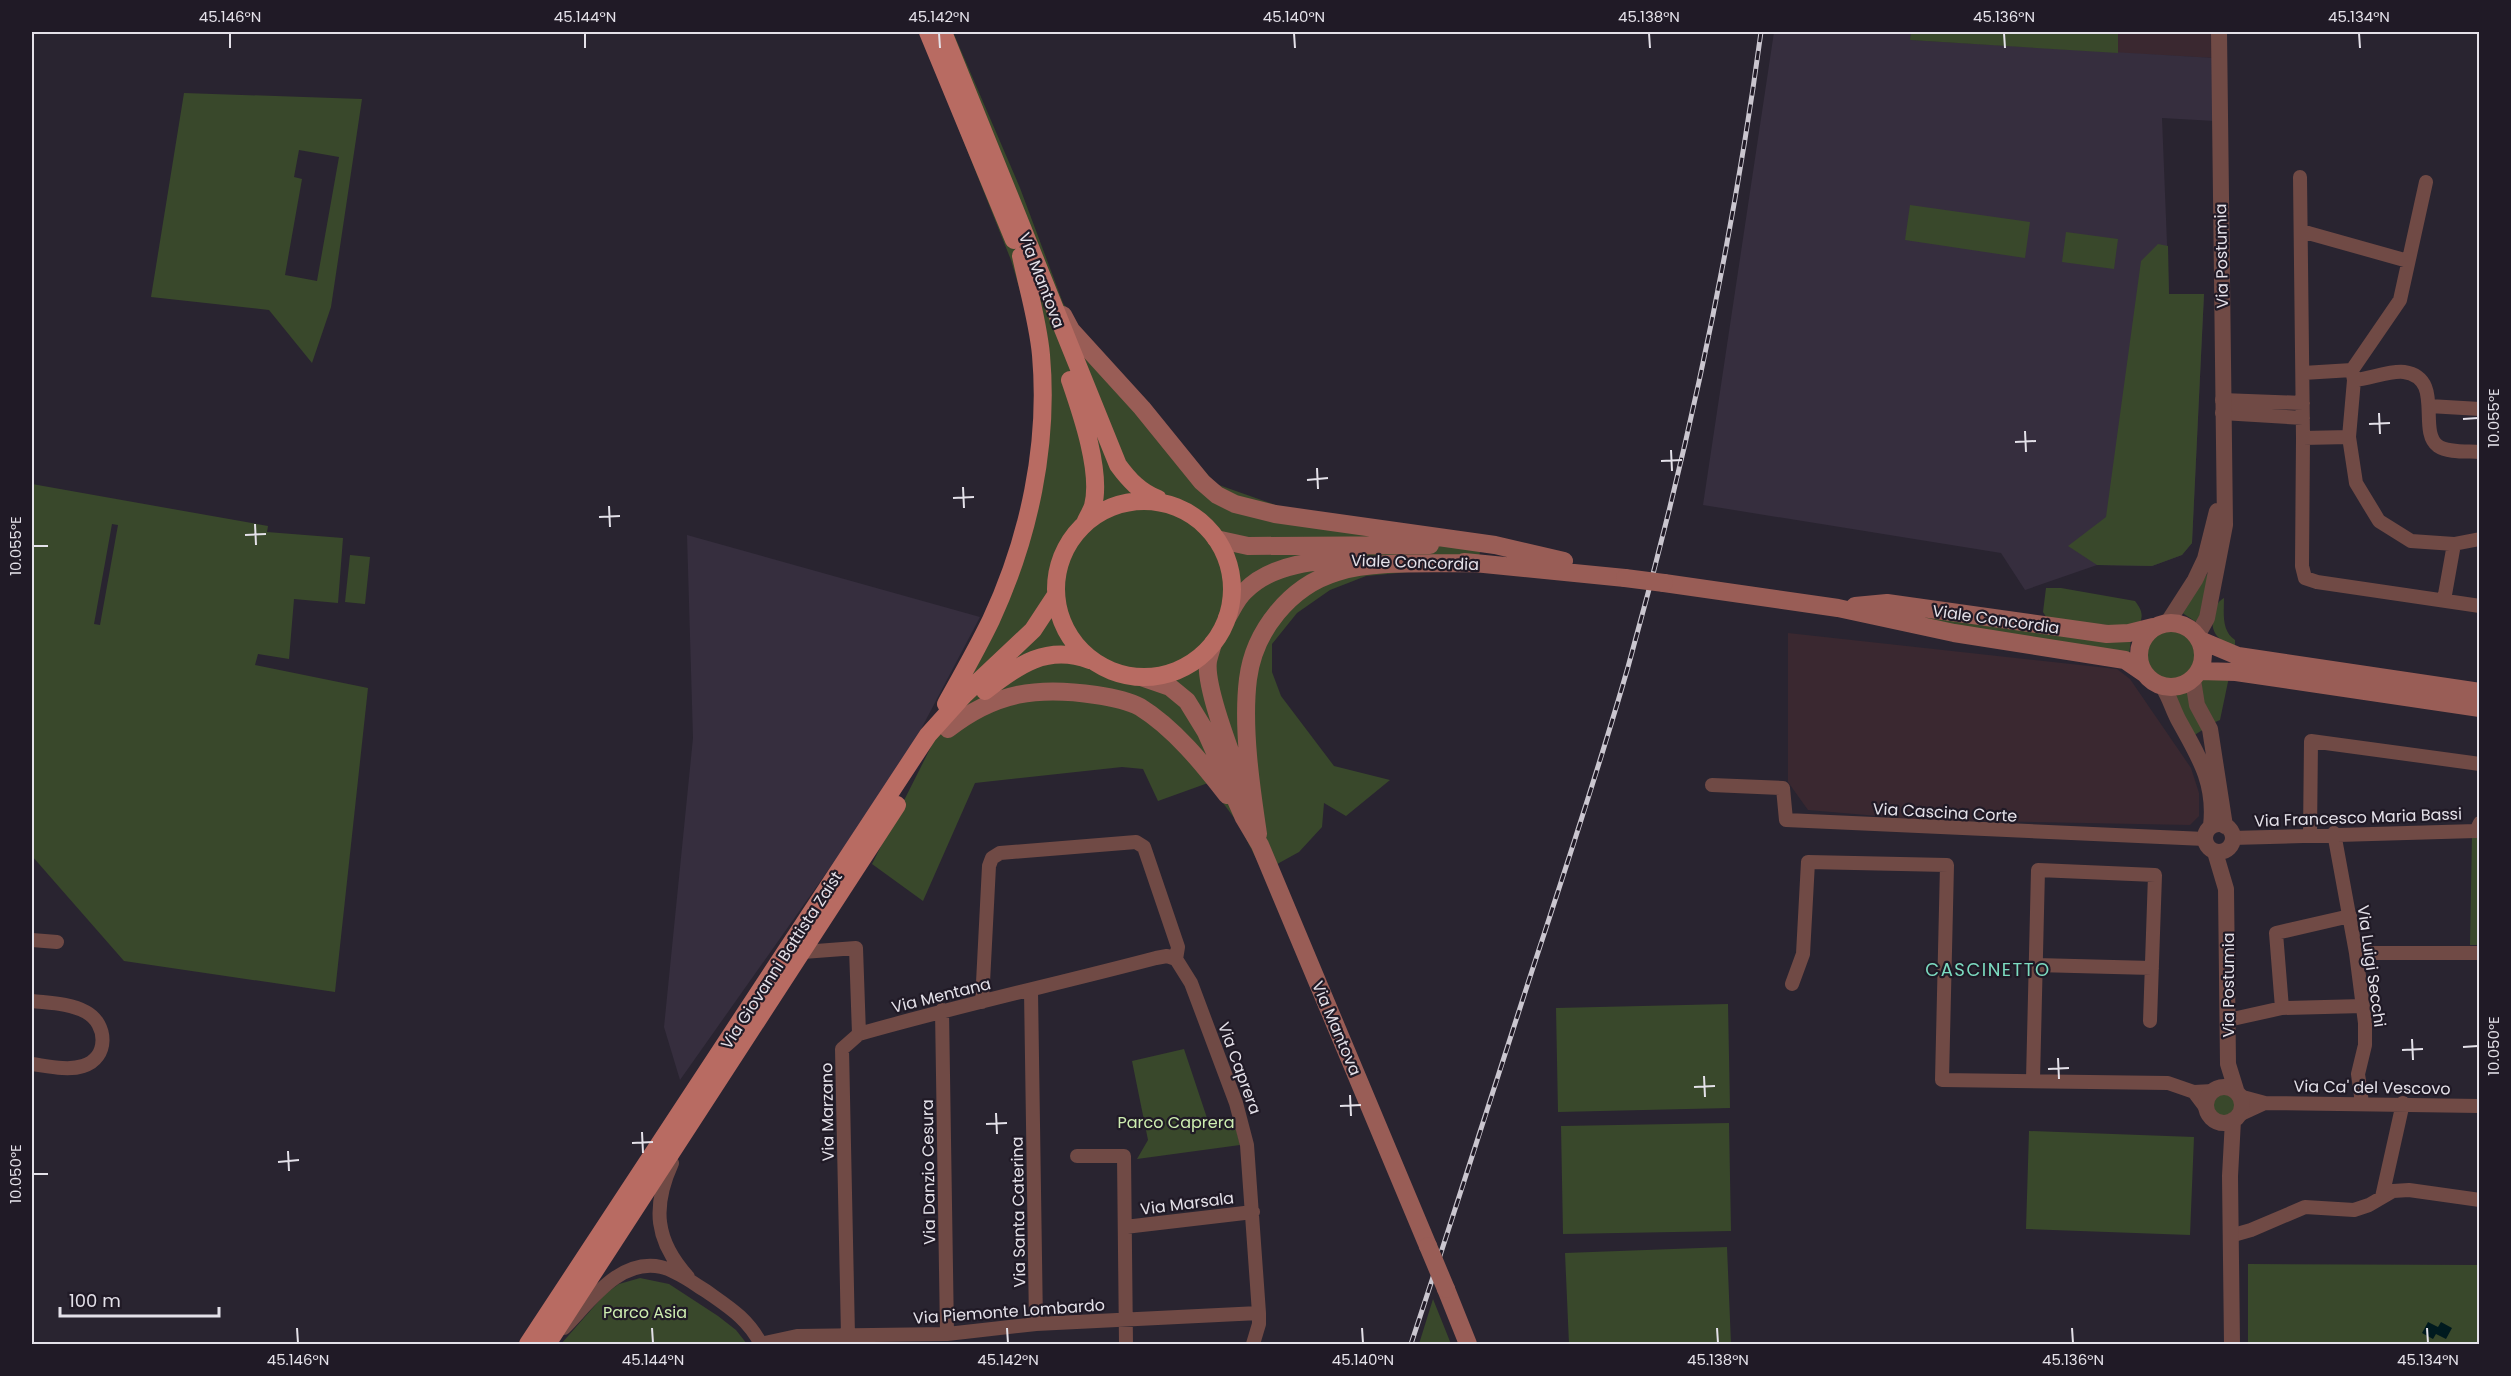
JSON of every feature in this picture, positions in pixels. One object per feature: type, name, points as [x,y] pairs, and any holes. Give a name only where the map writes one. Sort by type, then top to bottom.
[{"type":"main road","name":"Via Mantova","points":[[928,32],[1118,465],[1130,481],[1147,495],[1171,504]]},
{"type":"main road","name":"Via Mantova","points":[[943,32],[1028,258],[1085,422],[1095,486],[1093,505],[1085,523]]},
{"type":"main road","points":[[1028,258],[1071,330],[1142,408],[1202,482],[1217,495],[1254,510],[1495,545],[1564,561]]},
{"type":"main road","points":[[928,735],[991,620],[1020,543],[1036,477],[1041,447],[1042,370],[1028,258]]},
{"type":"main road","points":[[1134,501],[1171,504],[1196,518],[1216,539],[1226,557],[1231,578],[1231,598],[1227,618],[1213,643],[1208,661],[1209,675],[1254,830],[1206,732],[1187,701],[1170,687],[1141,677],[1114,672],[1090,660],[1066,630],[1059,613],[1056,595],[1060,562],[1066,548],[1085,523],[1100,512],[1134,501]]},
{"type":"main road","name":"Viale Concordia","points":[[1216,539],[1248,546],[1431,545],[1564,561],[1626,578]]},
{"type":"main road","name":"Viale Concordia","points":[[1227,618],[1243,592],[1269,574],[1333,560],[1420,558],[1626,578],[1838,608],[1954,633],[2125,660],[2163,687]]},
{"type":"main road","points":[[1254,830],[1247,731],[1248,679],[1256,648],[1270,622],[1285,603],[1308,586],[1335,572],[1357,567],[1474,563]]},
{"type":"main road","name":"Via Giovanni Battista Zaist","points":[[528,1344],[928,735],[964,695],[1033,630],[1056,595]]},
{"type":"main road","name":"Viale Concordia","points":[[1838,608],[1887,603],[2107,634],[2129,633],[2161,625]]},
{"type":"main road","points":[[2144,673],[2138,653],[2146,634],[2161,625],[2185,625],[2199,638],[2238,657],[2480,692]]},
{"type":"main road","points":[[2163,687],[2184,685],[2196,675],[2204,656],[2199,638]]},
{"type":"main road","points":[[1141,677],[1162,675],[1181,669],[1199,658],[1213,643]]},
{"type":"main road","name":"Via Giovanni Battista Zaist","points":[[548,1344],[948,729],[982,692],[999,679],[1032,661],[1061,653],[1073,654],[1090,660]]},
{"type":"main road","points":[[2196,675],[2236,672],[2480,708]]},
{"type":"main road","points":[[948,729],[992,701],[1025,693],[1072,692],[1125,701],[1149,714],[1177,737],[1220,785],[1254,830]]},
{"type":"main road","name":"Via Mantova","points":[[1254,830],[1468,1344]]},
{"type":"street","name":"Via Postumia","points":[[2199,638],[2207,618],[2225,525],[2219,32]]},
{"type":"street","points":[[2300,177],[2303,373],[2302,566],[2305,578],[2317,582],[2480,606]]},
{"type":"street","points":[[2426,182],[2400,300],[2353,375],[2349,437],[2356,483],[2379,521],[2411,541],[2454,544],[2480,539]]},
{"type":"street","points":[[2301,231],[2408,261]]},
{"type":"street","points":[[2303,373],[2353,375],[2371,379],[2396,371],[2407,372],[2418,378],[2427,390],[2431,437],[2437,446],[2444,449],[2480,452]]},
{"type":"street","points":[[2222,407],[2303,403]]},
{"type":"street","points":[[2429,406],[2480,409]]},
{"type":"street","points":[[2222,407],[2303,418]]},
{"type":"street","points":[[2303,438],[2349,437]]},
{"type":"street","name":"Via Postumia","points":[[2161,625],[2195,580],[2205,559],[2223,481]]},
{"type":"street","points":[[2444,600],[2454,544]]},
{"type":"street","name":"Via Postumia","points":[[2196,675],[2198,705],[2210,729],[2228,915],[2228,1064],[2242,1105],[2236,1117],[2230,1176],[2232,1344]]},
{"type":"street","name":"Via Postumia","points":[[2163,687],[2206,769],[2219,838]]},
{"type":"street","points":[[2310,835],[2311,741],[2480,764]]},
{"type":"street","name":"Via Cascina Corte","points":[[1712,785],[1783,789],[1786,820],[2176,839],[2219,838]]},
{"type":"street","name":"Via Francesco Maria Bassi","points":[[2219,838],[2478,828]]},
{"type":"street","name":"Via Luigi Secchi","points":[[2334,834],[2350,916],[2363,1006],[2365,1045],[2358,1074],[2362,1103]]},
{"type":"street","points":[[982,1002],[989,866],[992,858],[1000,853],[1136,842],[1143,848],[1178,947],[1176,958],[1156,957],[1031,991]]},
{"type":"street","points":[[1792,984],[1803,954],[1808,862],[1947,865],[1942,1080],[2168,1083],[2194,1092],[2228,1088],[2238,1094]]},
{"type":"street","points":[[2033,1080],[2038,870],[2155,875],[2150,1021]]},
{"type":"street","points":[[2282,1008],[2276,933],[2350,916]]},
{"type":"street","points":[[32,940],[57,942]]},
{"type":"street","points":[[803,952],[856,948],[859,1034]]},
{"type":"street","points":[[2356,953],[2480,953]]},
{"type":"street","name":"Via Caprera","points":[[1176,958],[1191,983],[1236,1103],[1247,1145],[1260,1313],[1253,1344]]},
{"type":"street","points":[[2036,965],[2152,968]]},
{"type":"street","name":"Via Mentana","points":[[859,1034],[942,1010],[1031,991]]},
{"type":"street","name":"Via Santa Caterina","points":[[1031,991],[1036,1324]]},
{"type":"street","points":[[32,1001],[76,1007],[96,1018],[103,1031],[103,1045],[96,1058],[83,1066],[70,1068],[32,1064]]},
{"type":"street","points":[[2228,1020],[2282,1008],[2363,1006]]},
{"type":"street","name":"Via Danzio Cesura","points":[[942,1010],[947,1334]]},
{"type":"street","name":"Via Marzano","points":[[848,1336],[842,1049],[859,1034]]},
{"type":"street","points":[[2210,1114],[2207,1098],[2215,1089],[2228,1064]]},
{"type":"street","points":[[2194,1092],[2210,1114],[2224,1123],[2236,1117]]},
{"type":"street","name":"Via Ca' del Vescovo","points":[[2238,1094],[2265,1103],[2403,1103],[2480,1106]]},
{"type":"street","name":"Via Ca' del Vescovo","points":[[2236,1117],[2265,1103]]},
{"type":"street","points":[[2382,1197],[2403,1103]]},
{"type":"street","name":"Via Postumia","points":[[2210,1114],[2223,1141],[2230,1176]]},
{"type":"street","points":[[686,1132],[666,1175],[660,1196],[660,1222],[662,1239],[673,1260],[693,1283]]},
{"type":"street","points":[[1077,1156],[1124,1156],[1126,1344]]},
{"type":"street","points":[[2230,1236],[2251,1230],[2306,1207],[2354,1209],[2369,1205],[2393,1191],[2409,1190],[2480,1200]]},
{"type":"street","name":"Via Marsala","points":[[1125,1227],[1253,1212]]},
{"type":"street","points":[[548,1344],[611,1280],[639,1267],[662,1267],[693,1283],[741,1315],[761,1344]]},
{"type":"street","name":"Via Piemonte Lombardo","points":[[761,1344],[797,1336],[947,1334],[1036,1324],[1260,1313]]},
{"type":"shaded area","points":[[1774,32],[1911,32],[1911,40],[2215,58],[2215,121],[2162,118],[2169,294],[2204,294],[2192,543],[2182,555],[2152,566],[2097,565],[2025,590],[2001,553],[1703,505]]},
{"type":"shaded area","points":[[2118,32],[2214,32],[2215,58],[2118,53]]},
{"type":"shaded area","points":[[687,535],[980,617],[909,752],[680,1080],[664,1027],[693,738]]},
{"type":"shaded area","points":[[1788,633],[2117,669],[2130,679],[2191,768],[2199,793],[2199,816],[2190,825],[1924,820],[1808,810],[1788,782]]},
{"type":"shaded area","points":[[2428,1322],[2438,1327],[2441,1322],[2452,1328],[2446,1339],[2436,1334],[2433,1339],[2422,1333]]},
{"type":"green space","points":[[920,32],[953,32],[1020,188],[1063,303],[1080,329],[1216,484],[1284,508],[1481,547],[1479,557],[1409,572],[1366,576],[1330,590],[1297,613],[1272,644],[1272,672],[1281,696],[1334,766],[1390,780],[1346,816],[1324,803],[1322,827],[1299,852],[1263,872],[1238,823],[1208,783],[1158,801],[1143,769],[1122,767],[975,783],[923,901],[872,864],[1009,592],[1047,409],[1031,328],[1011,260]]},
{"type":"green space","points":[[1911,32],[2118,32],[2118,53],[1910,40]]},
{"type":"green space","points":[[184,93],[362,99],[331,307],[312,363],[269,310],[151,297]],"holes":[[[299,150],[339,157],[317,281],[285,275],[302,179],[294,177]]]},
{"type":"green space","points":[[1910,205],[2030,222],[2025,258],[1905,240]]},
{"type":"green space","points":[[2066,232],[2118,239],[2114,269],[2062,262]]},
{"type":"green space","points":[[2158,244],[2168,246],[2169,294],[2204,294],[2192,543],[2182,555],[2152,566],[2097,565],[2068,546],[2106,517],[2141,261]]},
{"type":"green space","points":[[32,484],[268,526],[267,532],[343,538],[338,603],[294,599],[289,659],[258,654],[255,665],[368,688],[335,992],[124,961],[32,856]],"holes":[[[112,524],[118,525],[100,625],[94,624]]]},
{"type":"green space","points":[[350,555],[370,557],[365,604],[345,602]]},
{"type":"green space","points":[[2212,567],[2199,624],[2181,612]]},
{"type":"green space","points":[[2046,588],[2061,588],[2135,601],[2140,608],[2140,623],[2130,627],[2048,620],[2043,612]]},
{"type":"green space","points":[[2224,598],[2225,626],[2227,632],[2235,640],[2235,647],[2220,639],[2213,628],[2214,610]]},
{"type":"green space","points":[[1891,611],[2131,639],[2129,655],[1954,627]]},
{"type":"green space","points":[[2172,630],[2190,637],[2197,655],[2190,673],[2172,680],[2154,673],[2147,655],[2154,637]]},
{"type":"green space","points":[[2229,677],[2220,720],[2213,723],[2202,701],[2201,684],[2203,679]]},
{"type":"green space","points":[[2189,690],[2204,729],[2193,736],[2172,694]]},
{"type":"green space","points":[[2472,834],[2479,834],[2479,945],[2470,945]]},
{"type":"green space","points":[[1728,1004],[1730,1108],[1558,1112],[1556,1008]]},
{"type":"green space","name":"Parco Caprera","points":[[1184,1049],[1207,1118],[1235,1125],[1240,1145],[1137,1159],[1148,1140],[1132,1061]]},
{"type":"green space","points":[[2223,1092],[2232,1096],[2236,1105],[2232,1114],[2223,1118],[2214,1114],[2210,1105],[2214,1096]]},
{"type":"green space","points":[[1729,1123],[1731,1231],[1563,1234],[1561,1126]]},
{"type":"green space","points":[[2029,1131],[2194,1137],[2190,1235],[2026,1229]]},
{"type":"green space","points":[[1727,1247],[1731,1344],[1569,1344],[1565,1253]]},
{"type":"green space","points":[[2248,1264],[2479,1265],[2479,1344],[2248,1344]]},
{"type":"green space","name":"Parco Asia","points":[[640,1278],[669,1284],[718,1316],[736,1330],[747,1344],[561,1344],[605,1294],[619,1284]]},
{"type":"green space","points":[[1433,1299],[1451,1344],[1419,1344]]},
{"type":"railway","points":[[1411,1344],[1592,785],[1649,589],[1705,352],[1736,192],[1761,32]]},
{"type":"district","name":"CASCINETTO","points":[[1988,970]]}]
